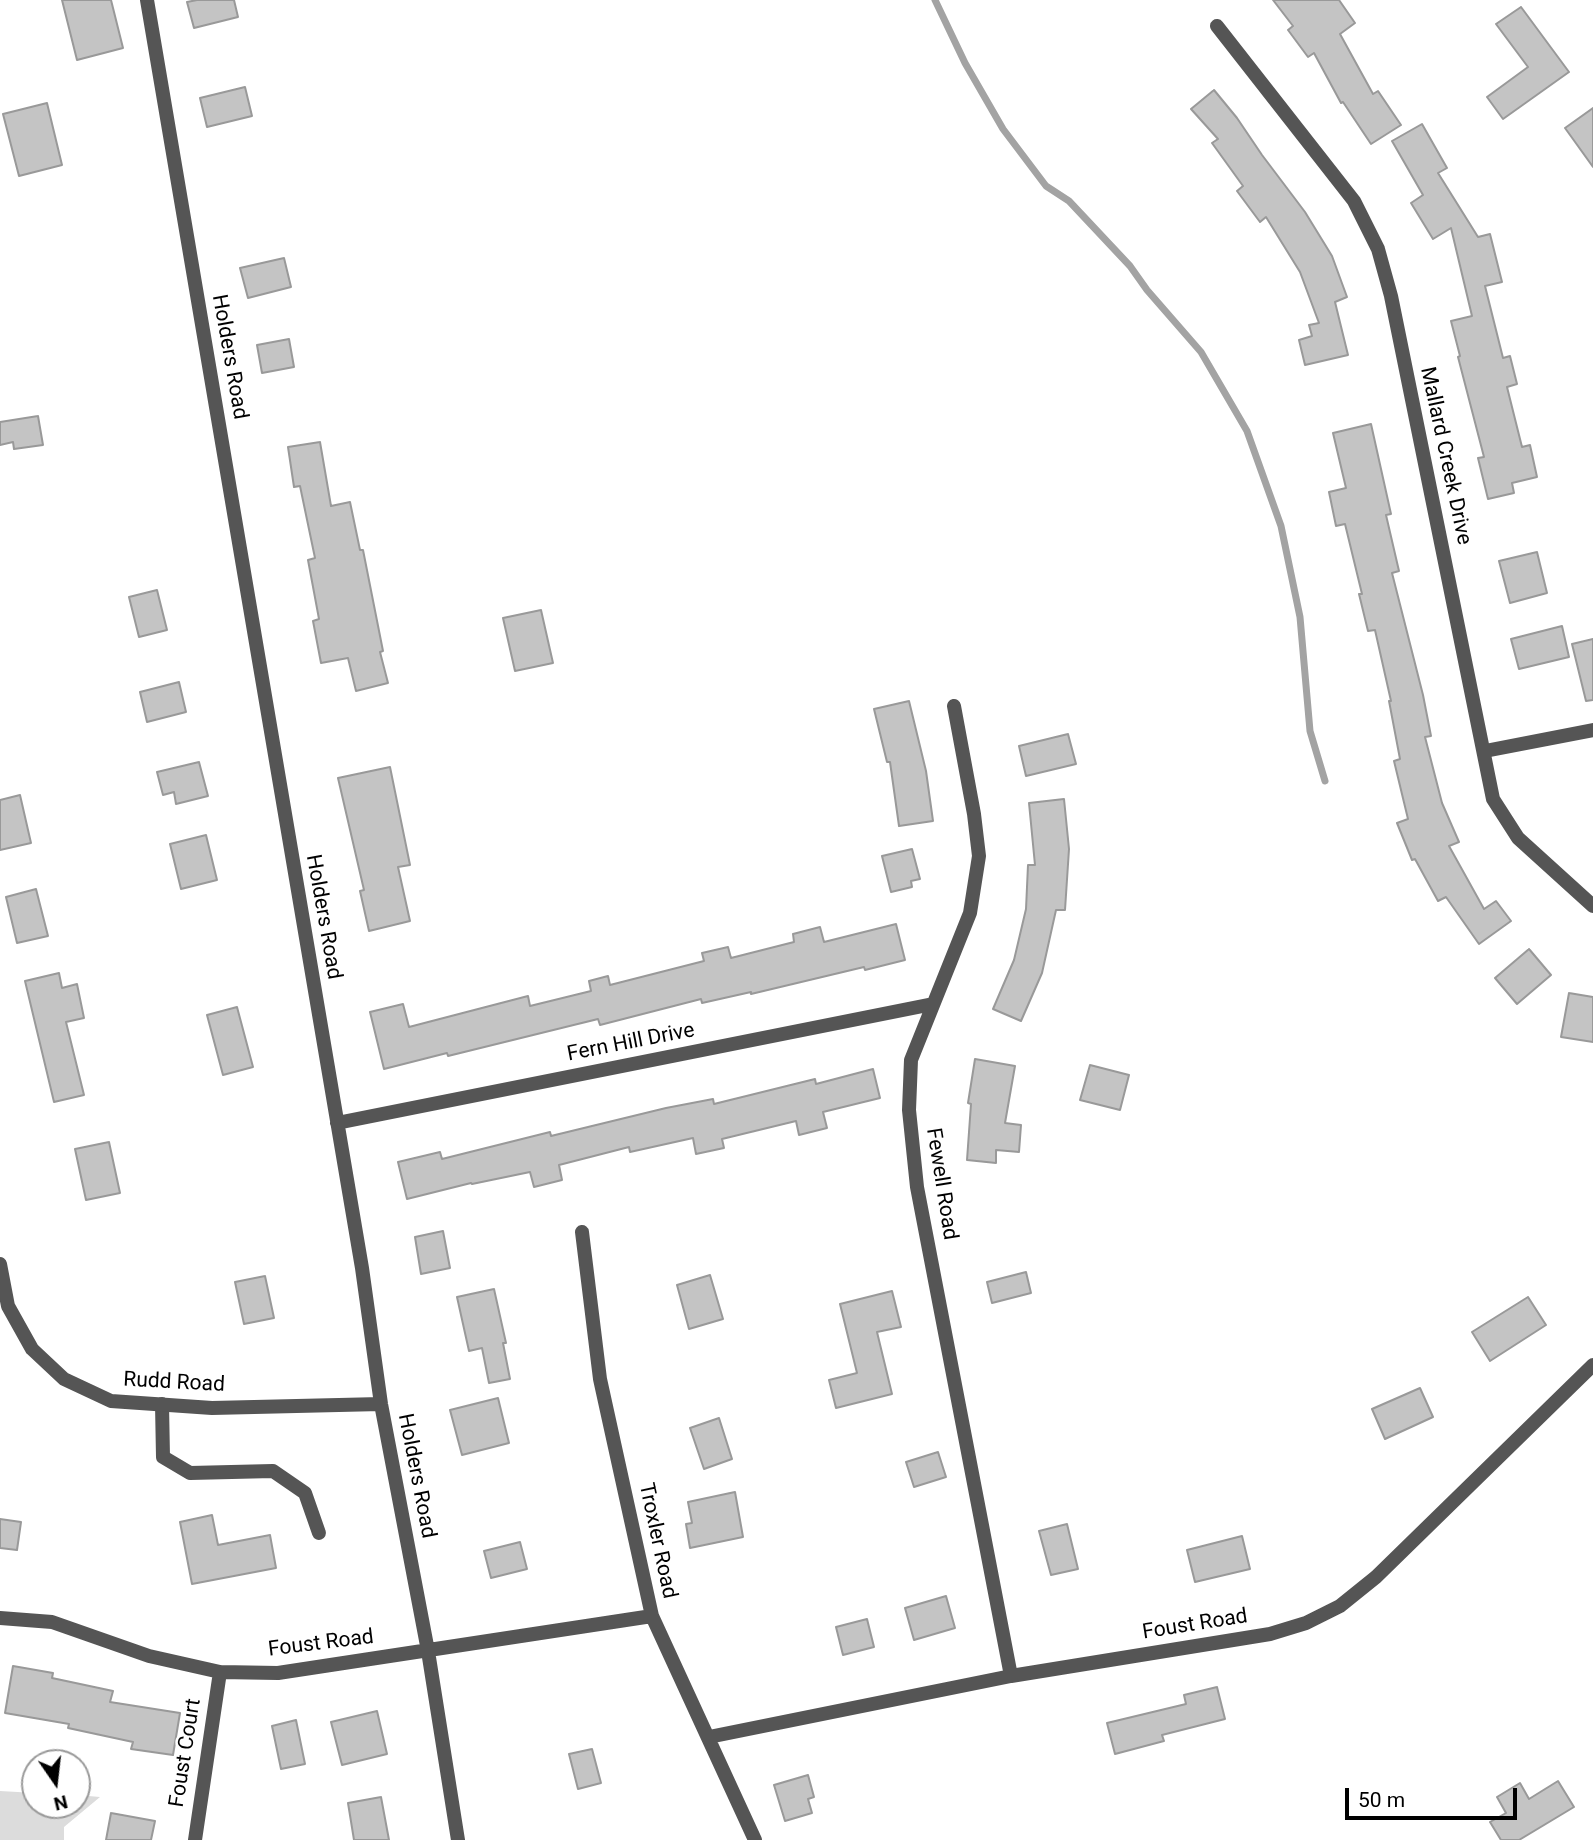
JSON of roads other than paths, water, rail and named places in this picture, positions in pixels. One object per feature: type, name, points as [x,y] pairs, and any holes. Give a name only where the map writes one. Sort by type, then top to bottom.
[{"type":"street","name":"Holders Road","points":[[147,0],[362,1268],[381,1404],[428,1651],[458,1840]]},
{"type":"street","name":"Mallard Creek Drive","points":[[1217,26],[1354,201],[1378,249],[1391,296],[1493,799],[1518,838],[1593,906]]},
{"type":"street","name":"Fewell Road","points":[[954,706],[979,856],[970,913],[911,1060],[909,1111],[917,1187],[1011,1676]]},
{"type":"street","points":[[1485,751],[1593,730]]},
{"type":"street","name":"Fern Hill Drive","points":[[337,1123],[933,1004]]},
{"type":"street","name":"Troxler Road","points":[[582,1232],[600,1379],[652,1616],[755,1840]]},
{"type":"street","name":"Rudd Road","points":[[0,1264],[8,1306],[32,1349],[64,1379],[111,1401],[212,1408],[381,1404]]},
{"type":"street","name":"Foust Road","points":[[709,1737],[1011,1676],[1270,1634],[1306,1623],[1339,1606],[1376,1577],[1593,1365]]},
{"type":"street","points":[[162,1404],[163,1457],[190,1474],[273,1471],[305,1493],[319,1533]]},
{"type":"street","name":"Foust Road","points":[[0,1618],[52,1622],[149,1656],[220,1672],[278,1673],[652,1616]]},
{"type":"street","name":"Foust Court","points":[[194,1840],[220,1672]]},
{"type":"waterway","points":[[935,0],[965,63],[1003,129],[1046,186],[1069,201],[1130,266],[1147,290],[1201,352],[1247,431],[1281,526],[1300,617],[1310,731],[1325,781]]}]
